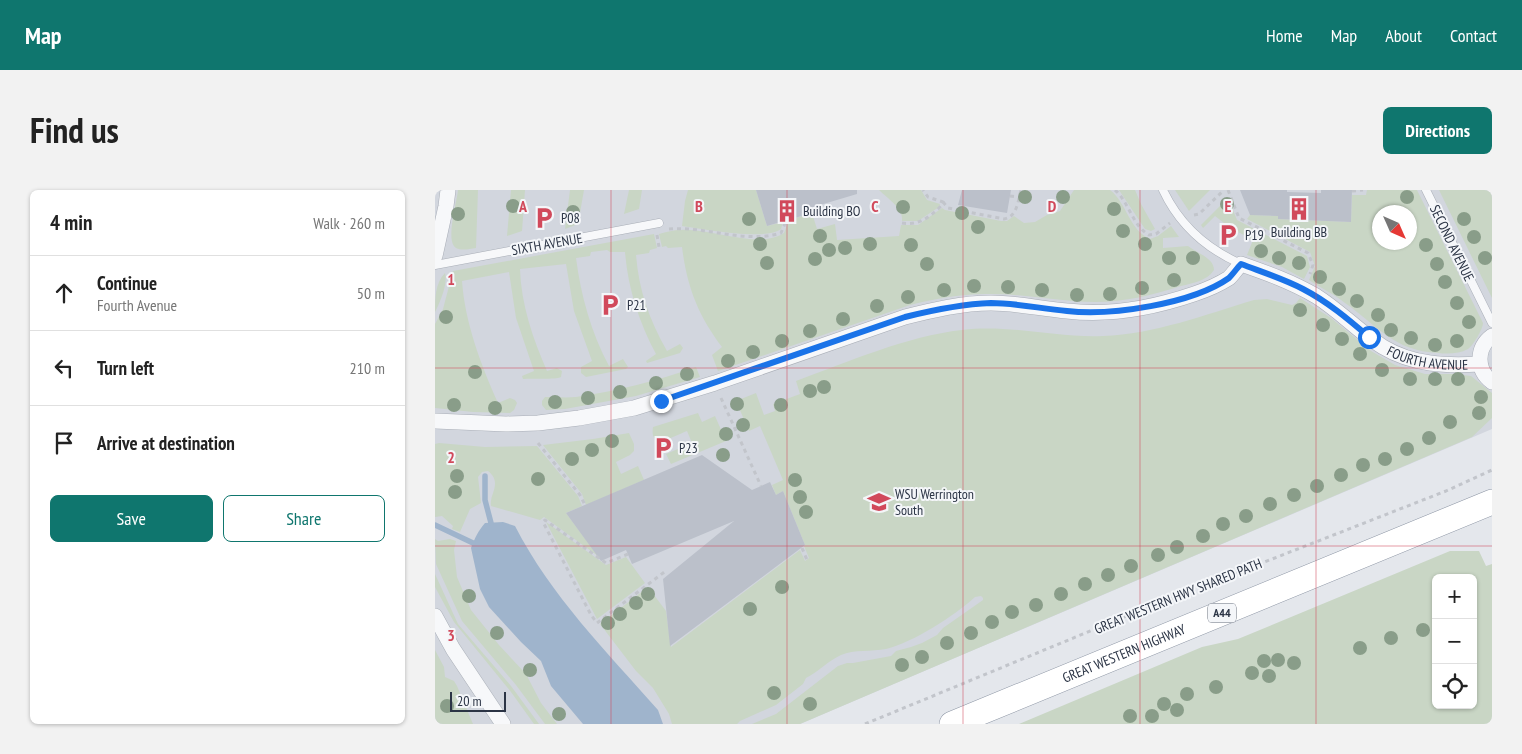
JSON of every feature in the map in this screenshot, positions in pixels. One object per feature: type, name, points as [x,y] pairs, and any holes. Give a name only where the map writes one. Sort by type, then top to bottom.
[{"type":"highway","name":"GREAT WESTERN HIGHWAY","points":[[952,724],[1492,502]]},
{"type":"street","points":[[435,256],[448,190]]},
{"type":"street","points":[[435,421],[538,423],[624,410],[661,401],[905,317],[933,310],[991,303],[1068,312],[1096,313],[1123,311],[1151,306],[1212,288],[1230,277],[1241,264]]},
{"type":"street","name":"FOURTH AVENUE","points":[[1241,264],[1287,281],[1316,296],[1383,347],[1400,356],[1421,362],[1453,366],[1480,364]]},
{"type":"street","points":[[1492,336],[1482,347],[1480,364],[1486,377],[1492,382]]},
{"type":"street","points":[[435,616],[453,649],[503,724]]},
{"type":"lane","name":"FOURTH AVENUE","points":[[1163,190],[1173,208],[1196,235],[1218,253],[1241,264]]},
{"type":"lane","name":"SECOND AVENUE","points":[[1426,190],[1492,322]]},
{"type":"lane","name":"SIXTH AVENUE","points":[[435,265],[659,223]]},
{"type":"path","points":[[923,190],[928,197],[943,202],[948,208],[1004,219],[1013,213],[1021,190]]},
{"type":"path","points":[[1115,190],[1121,196],[1138,225],[1149,235],[1156,234],[1170,223]]},
{"type":"path","points":[[1190,216],[1199,214],[1224,190]]},
{"type":"path","points":[[1228,190],[1239,218],[1308,253],[1313,264],[1307,280]]},
{"type":"path","points":[[1351,193],[1363,190]]},
{"type":"path","points":[[1010,196],[1019,197]]},
{"type":"path","points":[[902,223],[918,223],[937,211],[943,202]]},
{"type":"path","points":[[669,229],[682,228],[746,236],[771,236],[781,233],[786,221]]},
{"type":"path","points":[[719,394],[761,486]]},
{"type":"path","points":[[538,443],[580,495],[585,505]]},
{"type":"path","name":"GREAT WESTERN HWY SHARED PATH","points":[[865,724],[1129,615],[1445,491],[1492,470]]},
{"type":"path","points":[[628,554],[606,563],[545,520],[543,522],[591,615],[597,622],[667,570]]},
{"type":"path","points":[[802,548],[807,560]]},
{"type":"shaded area","name":"WSU Werrington South","points":[[435,190],[1492,190],[1492,429],[800,724],[435,724]]},
{"type":"green space","points":[[458,190],[478,190],[476,248],[461,249],[456,248],[453,244],[452,230]]},
{"type":"green space","points":[[511,190],[525,190],[522,231],[507,236]]},
{"type":"green space","points":[[570,190],[584,190],[578,224],[565,229]]},
{"type":"green space","points":[[629,190],[642,190],[639,209],[624,214]]},
{"type":"green space","points":[[688,190],[756,190],[767,226],[783,222],[781,229],[762,234],[749,234],[682,226]]},
{"type":"green space","points":[[879,190],[921,190],[927,200],[940,204],[939,207],[918,221],[902,221],[898,208]]},
{"type":"green space","points":[[1074,190],[1110,190],[1116,195],[1137,229],[1143,235],[1150,239],[1158,236],[1171,226],[1179,237],[1163,238],[1163,248],[1188,246],[1208,259],[1214,270],[1208,277],[1195,283],[1117,301],[1081,302],[1013,295],[975,294],[928,301],[910,305],[718,371],[712,355],[722,347],[706,324],[695,300],[687,275],[682,247],[662,247],[659,234],[676,230],[693,230],[748,239],[773,238],[784,233],[789,220],[812,213],[817,229],[835,224],[837,240],[899,236],[901,225],[918,225],[942,208],[1001,221],[1007,221],[1014,216],[1024,223],[1035,222],[1047,215],[1060,211]]},
{"type":"green space","points":[[1119,190],[1135,190],[1155,229],[1151,231],[1145,229]]},
{"type":"green space","points":[[1175,190],[1210,190],[1189,211]]},
{"type":"green space","points":[[1367,190],[1417,190],[1483,323],[1477,337],[1468,349],[1446,354],[1423,351],[1410,348],[1387,336],[1341,300],[1309,280],[1315,266],[1310,252],[1247,219],[1250,215],[1278,216],[1278,219],[1351,222],[1352,195],[1366,195]]},
{"type":"green space","points":[[1439,190],[1492,190],[1492,298]]},
{"type":"green space","points":[[1228,198],[1237,220],[1307,256],[1310,267],[1304,279],[1282,267],[1247,255],[1253,240],[1229,227],[1215,216],[1203,228],[1201,225]]},
{"type":"green space","points":[[654,234],[657,248],[650,250],[649,253],[636,255],[642,293],[655,328],[667,351],[680,344],[683,348],[680,353],[647,363],[646,361],[656,354],[644,330],[635,305],[626,266],[625,252],[610,252],[607,250],[591,252],[590,256],[576,258],[588,313],[597,340],[609,366],[623,359],[628,367],[626,369],[586,377],[581,373],[581,367],[592,361],[574,311],[566,264],[520,269],[525,308],[537,346],[547,371],[557,368],[562,371],[561,377],[523,379],[522,376],[534,371],[516,318],[509,272],[462,281],[470,328],[498,403],[510,398],[517,403],[514,410],[510,413],[435,408],[435,324],[443,309],[453,271]]},
{"type":"green space","points":[[445,273],[444,288],[435,312],[437,286]]},
{"type":"green space","points":[[1300,298],[1331,318],[1371,351],[1395,365],[1425,374],[1471,376],[1492,393],[1492,418],[1472,437],[800,724],[752,724],[776,714],[838,666],[891,656],[896,651],[922,643],[937,635],[943,628],[983,600],[983,598],[981,596],[975,597],[933,628],[897,646],[841,655],[806,678],[803,684],[776,705],[737,724],[672,724],[669,714],[653,688],[636,671],[600,624],[648,587],[666,611],[671,647],[800,550],[805,561],[809,558],[783,491],[776,495],[772,485],[783,480],[760,426],[749,431],[736,401],[756,393],[764,415],[775,411],[773,404],[800,394],[796,381],[899,344],[941,333],[962,330],[998,329],[1103,336],[1160,328],[1254,300],[1267,299],[1292,305]]},
{"type":"green space","points":[[696,367],[700,377],[636,396],[565,409],[546,410],[542,405],[545,397],[576,397],[607,392],[652,381]]},
{"type":"green space","points":[[698,413],[702,422],[715,416],[726,441],[671,464],[666,454],[692,443],[687,431],[664,440],[659,440],[655,439],[653,435],[653,427]]},
{"type":"green space","points":[[629,433],[634,444],[634,451],[616,462],[621,474],[638,466],[644,480],[586,505],[582,494],[543,445],[593,439]]},
{"type":"green space","points":[[435,444],[485,447],[537,446],[578,496],[582,506],[566,513],[598,556],[544,517],[540,520],[491,506],[495,480],[488,471],[482,472],[478,477],[481,503],[470,509],[460,532],[452,529],[453,526],[442,516],[435,517]]},
{"type":"green space","points":[[546,522],[606,565],[626,557],[645,583],[597,619]]},
{"type":"green space","points":[[435,539],[438,541],[450,539],[456,541],[454,550],[457,577],[471,610],[499,645],[526,674],[541,703],[557,724],[545,724],[516,685],[462,621],[436,564]]},
{"type":"green space","points":[[1450,551],[1479,551],[1486,566],[1492,564],[1492,724],[1019,724],[1202,647],[1238,639]]},
{"type":"green space","points":[[435,574],[458,624],[511,686],[539,724],[534,724],[511,692],[454,622],[435,587]]},
{"type":"green space","points":[[435,650],[444,667],[445,677],[454,681],[457,686],[473,724],[435,724]]},
{"type":"water","points":[[503,522],[515,526],[529,552],[562,599],[658,710],[663,724],[583,724],[551,686],[541,661],[489,607],[480,589],[471,548],[485,523]]},
{"type":"building","name":"Building BO","points":[[756,190],[857,190],[857,194],[810,208],[812,213],[767,226]]},
{"type":"building","points":[[962,190],[1011,190],[1007,213],[958,205]]},
{"type":"building","name":"Building BB","points":[[1240,190],[1287,190],[1287,192],[1321,193],[1321,190],[1352,190],[1351,222],[1278,219],[1278,216],[1250,215]]},
{"type":"building","points":[[702,455],[752,490],[770,482],[776,495],[783,491],[805,545],[670,646],[663,579],[734,521],[632,564],[626,550],[601,561],[566,513]]},
{"type":"waterway","points":[[485,476],[485,500],[491,523]]},
{"type":"waterway","points":[[435,525],[473,543]]},
{"type":"place","name":"Building BB","points":[[1299,209]]},
{"type":"place","name":"Building BO","points":[[787,211]]},
{"type":"place","name":"P08","points":[[544,218]]},
{"type":"place","name":"P19","points":[[1228,235]]},
{"type":"place","name":"P21","points":[[610,305]]},
{"type":"place","name":"P23","points":[[663,448]]},
{"type":"place","name":"WSU Werrington South","points":[[879,502]]},
{"type":"route","points":[[661,401],[905,317],[933,310],[991,303],[1068,312],[1096,313],[1123,311],[1183,298],[1212,288],[1230,277],[1241,264],[1302,288],[1343,315],[1369,337]]}]
